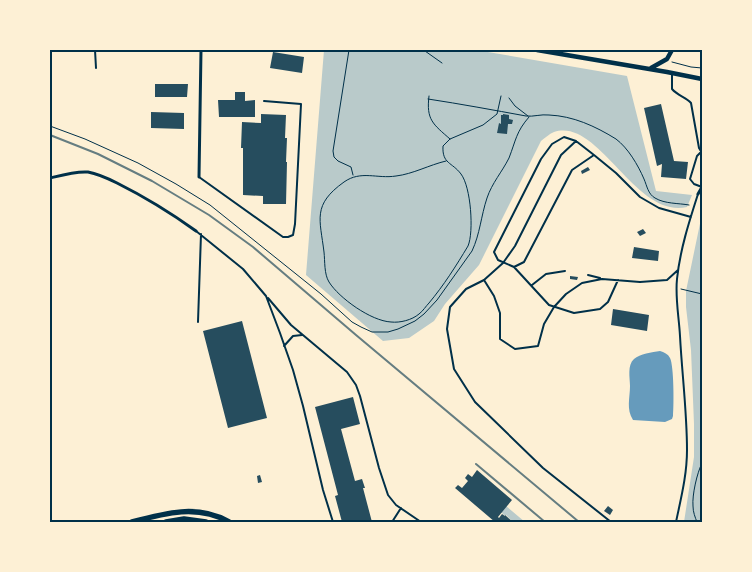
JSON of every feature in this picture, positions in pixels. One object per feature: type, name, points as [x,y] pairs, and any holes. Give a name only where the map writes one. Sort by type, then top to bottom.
[{"type":"highway","points":[[132,522],[165,513],[188,511],[213,515],[229,522]]},
{"type":"highway","points":[[166,522],[184,519],[206,522]]},
{"type":"main road","points":[[538,50],[702,79]]},
{"type":"main road","points":[[650,69],[666,59],[672,50]]},
{"type":"street","points":[[198,177],[201,50]]},
{"type":"street","points":[[50,178],[80,172],[104,176],[134,191],[196,231]]},
{"type":"street","points":[[698,194],[702,187]]},
{"type":"lane","points":[[95,50],[96,68]]},
{"type":"lane","points":[[672,73],[672,90],[688,99],[691,103],[701,152],[690,179],[694,184],[702,187]]},
{"type":"lane","points":[[198,177],[284,237],[293,235],[301,104],[264,101]]},
{"type":"lane","points":[[618,280],[608,302],[600,309],[574,314],[549,305],[514,267],[498,260],[494,252],[541,159],[552,144],[564,137],[576,141],[616,173],[640,197],[659,208],[691,217]]},
{"type":"lane","points":[[576,141],[561,155],[515,246],[503,263],[484,280],[466,289],[450,307],[447,329],[454,369],[475,402],[536,462],[612,522]]},
{"type":"lane","points":[[514,267],[524,262],[572,170],[594,155]]},
{"type":"lane","points":[[676,522],[685,480],[687,452],[680,325],[676,300],[678,270],[682,246],[698,194]]},
{"type":"lane","points":[[196,231],[243,268],[285,319],[347,372],[356,385],[360,396],[388,495],[396,505],[421,522]]},
{"type":"lane","points":[[198,322],[201,234]]},
{"type":"lane","points":[[588,275],[640,282],[667,280],[678,270]]},
{"type":"lane","points":[[532,286],[546,274],[566,271]]},
{"type":"lane","points":[[484,280],[494,296],[500,312],[500,339],[515,349],[538,346],[544,324],[554,307],[566,294],[582,283],[602,278]]},
{"type":"lane","points":[[266,296],[303,406],[323,490],[333,522]]},
{"type":"lane","points":[[284,346],[293,336],[302,335]]},
{"type":"lane","points":[[392,522],[401,508]]},
{"type":"path","points":[[349,50],[333,151],[334,157],[338,161],[351,167],[354,176]]},
{"type":"path","points":[[422,50],[442,63]]},
{"type":"path","points":[[671,61],[702,68],[701,72]]},
{"type":"path","points":[[446,161],[395,176],[354,176],[334,190],[322,205],[320,223],[327,279],[340,295],[354,306],[375,318],[393,323],[411,319],[420,314],[453,271],[470,241],[471,218],[468,191],[462,175],[446,161],[443,154],[443,146],[450,139],[483,125],[497,114],[501,96]]},
{"type":"path","points":[[450,139],[433,124],[428,109],[429,97],[529,116],[546,114],[566,116],[589,124],[618,141],[636,163],[649,192],[654,197],[668,202],[689,205]]},
{"type":"path","points":[[510,98],[515,106],[529,116]]},
{"type":"path","points":[[50,126],[85,139],[138,163],[176,184],[210,205],[352,322],[372,332],[388,332],[415,321],[424,314],[437,300],[472,251],[476,243],[491,187],[507,161],[517,134],[529,116]]},
{"type":"path","points":[[677,288],[702,294]]},
{"type":"path","points":[[697,522],[693,513],[693,502],[702,463]]},
{"type":"shaded area","points":[[324,50],[476,50],[627,76],[656,191],[692,195],[687,207],[668,207],[651,198],[634,185],[602,152],[586,139],[571,131],[554,132],[541,141],[479,265],[445,304],[434,321],[409,338],[383,341],[306,275]]},
{"type":"shaded area","points":[[702,214],[702,522],[684,522],[694,457],[691,350],[686,291]]},
{"type":"shaded area","points":[[506,506],[525,522],[513,522],[505,516],[501,512]]},
{"type":"water","points":[[660,351],[668,355],[671,362],[674,395],[672,419],[665,422],[633,420],[629,408],[630,365],[639,356]]},
{"type":"building","points":[[273,52],[304,57],[302,73],[270,68]]},
{"type":"building","points":[[155,84],[188,84],[187,97],[155,97]]},
{"type":"building","points":[[235,92],[245,92],[245,101],[255,100],[255,117],[219,117],[218,100],[235,100]]},
{"type":"building","points":[[661,104],[674,161],[688,162],[686,179],[661,177],[662,164],[657,166],[644,108]]},
{"type":"building","points":[[151,112],[184,113],[184,129],[151,128]]},
{"type":"building","points":[[261,114],[286,115],[286,204],[263,204],[263,196],[243,195],[242,122],[261,123]]},
{"type":"building","points":[[501,115],[509,115],[509,119],[513,120],[512,124],[508,124],[507,134],[497,133],[499,123],[501,124]]},
{"type":"building","points":[[588,167],[590,170],[582,174],[581,171]]},
{"type":"building","points":[[643,229],[646,233],[640,236],[637,232]]},
{"type":"building","points":[[634,247],[659,251],[658,261],[632,258]]},
{"type":"building","points":[[570,276],[578,277],[577,280],[570,279]]},
{"type":"building","points":[[613,309],[649,315],[647,331],[611,325]]},
{"type":"building","points":[[242,321],[267,418],[228,428],[203,331]]},
{"type":"building","points":[[353,397],[360,424],[341,429],[355,481],[362,479],[365,488],[363,488],[372,522],[342,522],[335,496],[338,495],[315,407]]},
{"type":"building","points":[[477,470],[512,500],[498,517],[502,514],[505,515],[513,522],[495,522],[455,488],[458,485],[462,488],[468,481],[465,478],[468,474],[472,477]]},
{"type":"building","points":[[260,475],[262,482],[258,483],[257,476]]},
{"type":"building","points":[[608,506],[613,510],[610,515],[604,511]]},
{"type":"railway","points":[[50,135],[98,154],[152,181],[209,215],[253,247],[579,522]]},
{"type":"railway","points":[[476,464],[545,522]]}]
